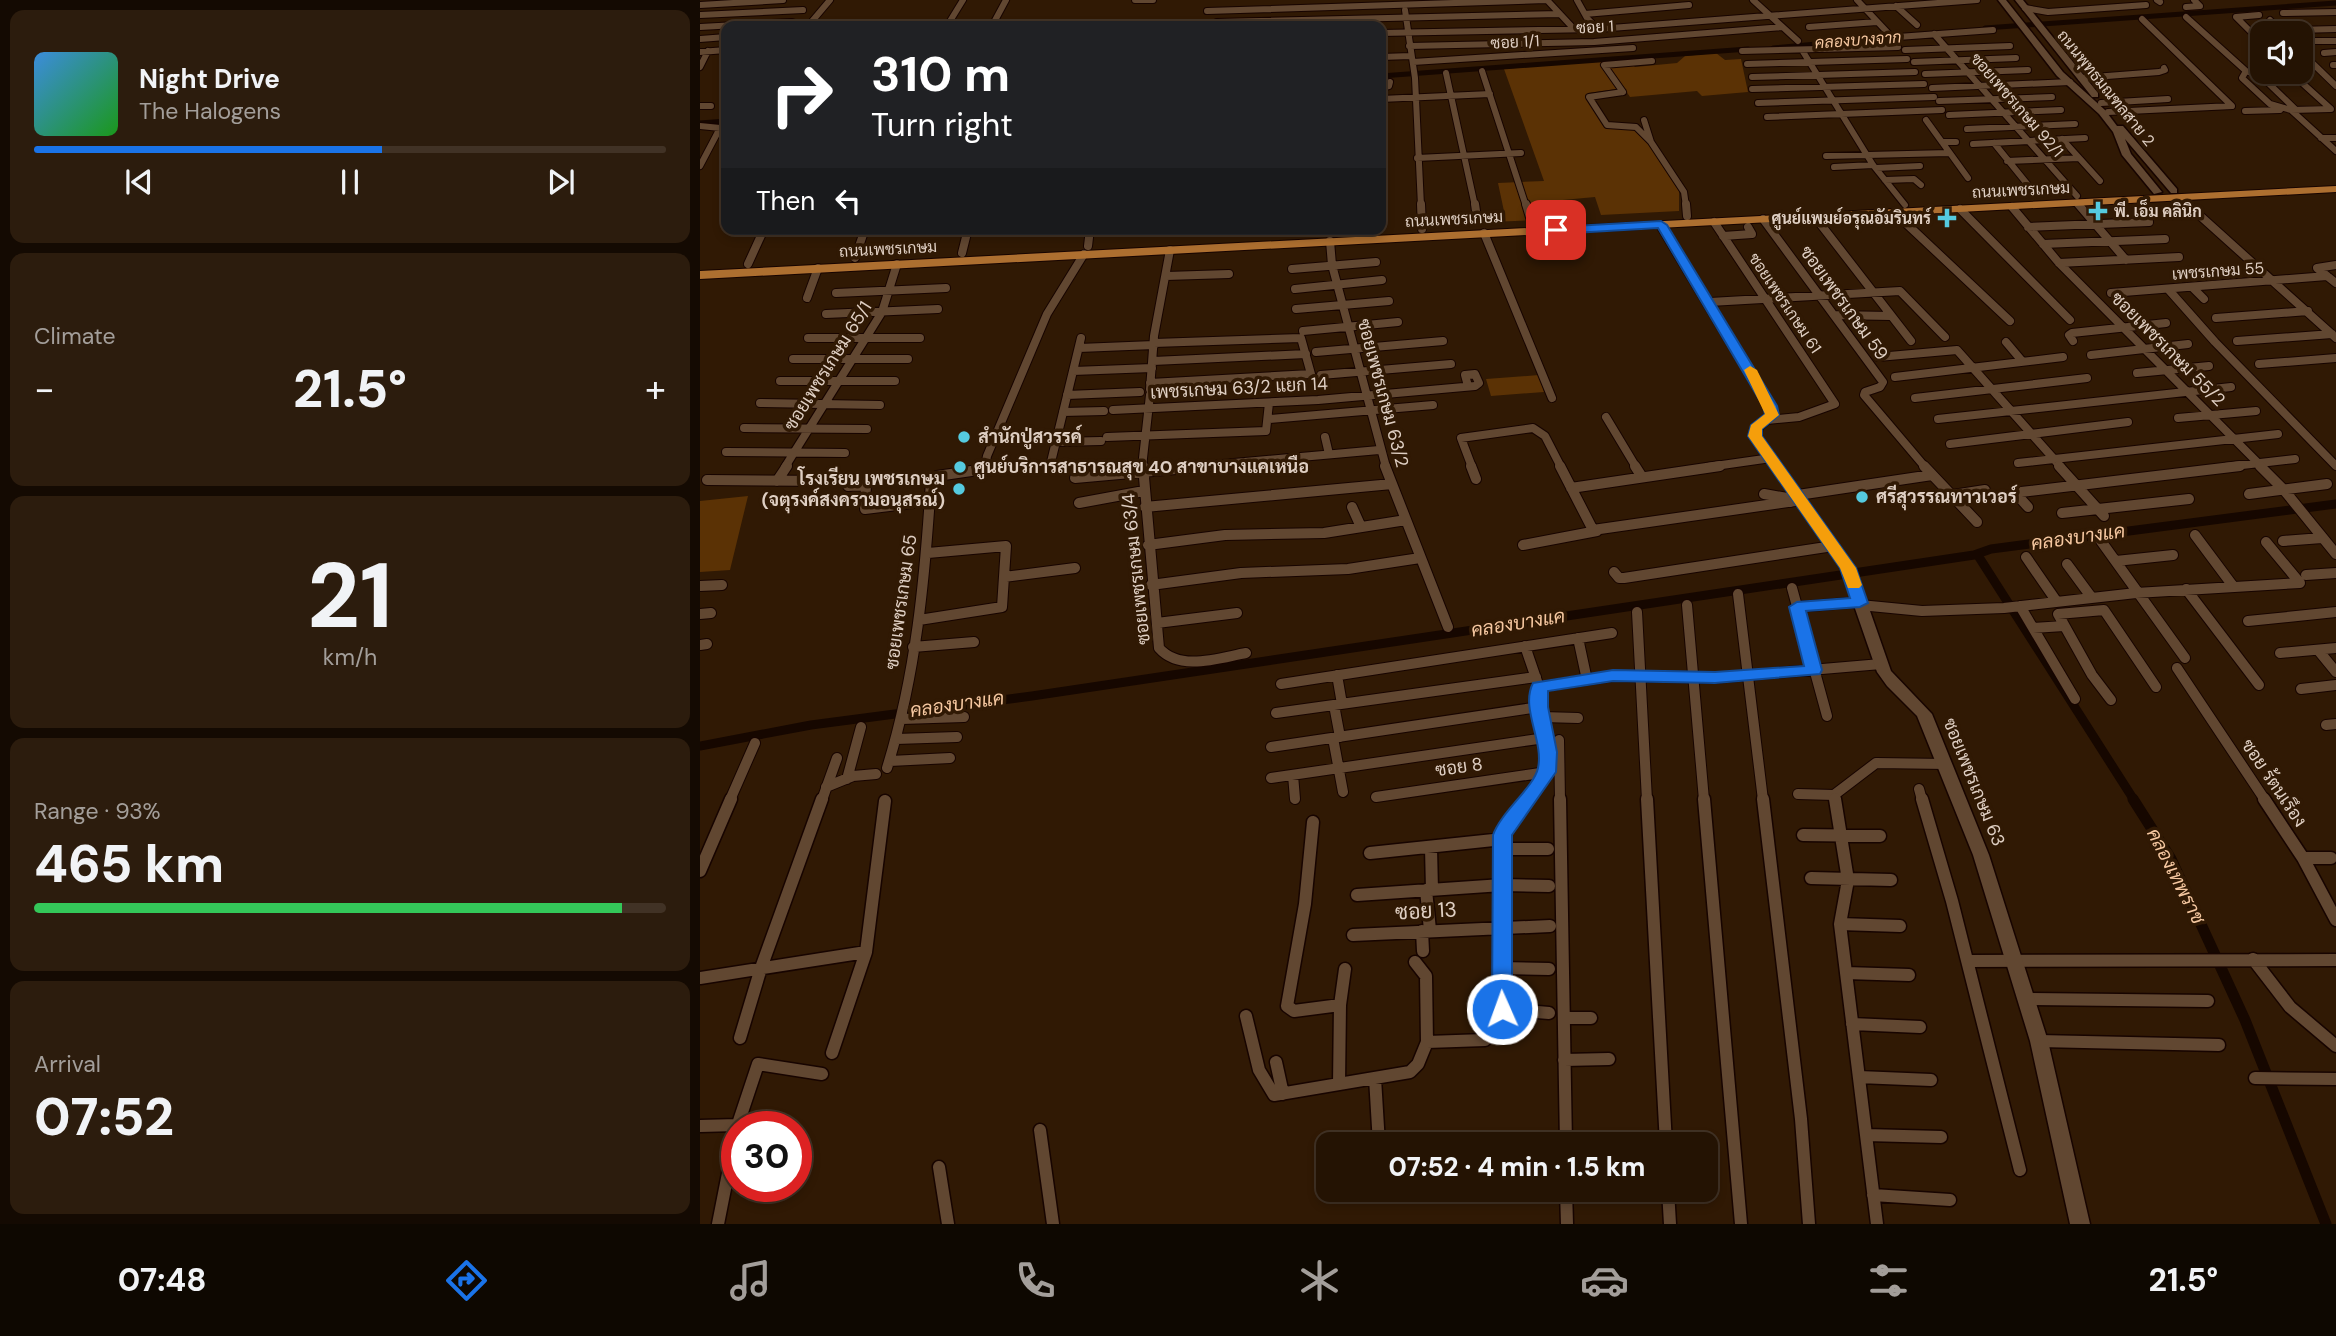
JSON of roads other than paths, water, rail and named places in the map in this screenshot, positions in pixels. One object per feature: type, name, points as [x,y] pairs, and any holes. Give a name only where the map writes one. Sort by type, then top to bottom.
[{"type":"main road","name":"ถนนพุทธมณฑลสาย 2","points":[[2002,0],[2068,81],[2102,112],[2117,132],[2127,155],[2160,195]]},
{"type":"main road","name":"ถนนพุทธมณฑลสาย 2","points":[[2019,0],[2177,194]]},
{"type":"main road","points":[[2068,81],[2081,79]]},
{"type":"main road","name":"ถนนเพชรเกษม","points":[[1386,234],[1905,205],[2077,200],[2336,182]]},
{"type":"main road","name":"ถนนเพชรเกษม","points":[[2177,194],[2336,190]]},
{"type":"main road","name":"ถนนเพชรเกษม","points":[[700,267],[837,263],[962,253],[1170,250],[1330,241],[1417,232],[1485,233],[1661,225],[1960,209],[1994,204],[2012,207],[2077,200]]},
{"type":"main road","name":"ซอยเพชรเกษม 63","points":[[1661,225],[1770,406],[1772,415],[1754,432],[1797,499],[1850,573],[1881,664],[1892,683],[1924,714],[1946,764],[1981,855],[2027,999],[2080,1224]]},
{"type":"main road","name":"ถนนเพชรเกษม","points":[[700,275],[818,268],[855,258],[897,264],[1086,250],[1362,235]]},
{"type":"street","points":[[700,5],[783,0]]},
{"type":"street","points":[[812,21],[830,0]]},
{"type":"street","points":[[950,21],[963,0]]},
{"type":"street","points":[[995,21],[1006,0]]},
{"type":"street","points":[[1135,1],[1153,0]]},
{"type":"street","points":[[1271,9],[1272,0]]},
{"type":"street","points":[[1207,10],[1547,0],[1574,29]]},
{"type":"street","points":[[1577,0],[1585,14],[1618,49]]},
{"type":"street","points":[[1753,0],[1798,41]]},
{"type":"street","points":[[1857,0],[1888,33]]},
{"type":"street","points":[[1386,33],[1598,29],[1896,6],[1904,2],[1977,0]]},
{"type":"street","points":[[2102,0],[2112,9]]},
{"type":"street","points":[[2025,8],[2048,12],[2146,6],[2140,0]]},
{"type":"street","points":[[2186,7],[2200,6],[2194,0]]},
{"type":"street","points":[[1405,3],[1415,78],[1417,232]]},
{"type":"street","points":[[1585,14],[1689,5]]},
{"type":"street","points":[[1896,6],[1917,25]]},
{"type":"street","points":[[2319,7],[2335,17]]},
{"type":"street","points":[[700,15],[803,10]]},
{"type":"street","points":[[2326,12],[2284,16],[2335,17]]},
{"type":"street","points":[[1255,21],[1560,14]]},
{"type":"street","points":[[2250,31],[2236,17],[2259,15]]},
{"type":"street","points":[[2186,17],[2250,72]]},
{"type":"street","points":[[2108,112],[2232,106],[2142,19]]},
{"type":"street","points":[[1809,27],[1877,22]]},
{"type":"street","points":[[1857,24],[1865,32]]},
{"type":"street","points":[[700,27],[721,26]]},
{"type":"street","points":[[1829,26],[1835,32],[1832,33]]},
{"type":"street","name":"ซอย 1","points":[[1409,46],[1611,41],[1782,27]]},
{"type":"street","points":[[2313,30],[2336,29]]},
{"type":"street","points":[[1898,37],[1993,30]]},
{"type":"street","name":"ซอยเพชรเกษม 92/1","points":[[1934,34],[2046,159],[2126,260]]},
{"type":"street","points":[[700,39],[721,37]]},
{"type":"street","points":[[2313,41],[2336,41]]},
{"type":"street","points":[[1742,51],[2010,46]]},
{"type":"street","name":"ซอย 1/1","points":[[1386,59],[1413,62],[1633,48]]},
{"type":"street","points":[[700,52],[721,50]]},
{"type":"street","points":[[1802,50],[1866,155],[1905,205]]},
{"type":"street","points":[[700,67],[708,51]]},
{"type":"street","points":[[2324,53],[2336,52]]},
{"type":"street","points":[[1747,64],[2017,58]]},
{"type":"street","points":[[1652,61],[1604,65],[1623,92],[1589,97],[1607,125],[1636,127],[1651,142],[1684,192],[1687,216]]},
{"type":"street","points":[[2313,64],[2336,86]]},
{"type":"street","points":[[2081,79],[2159,72],[2165,70],[2164,68]]},
{"type":"street","points":[[1925,74],[2028,70]]},
{"type":"street","points":[[1482,71],[1532,224]]},
{"type":"street","points":[[2246,71],[2242,78],[2274,108],[2280,110]]},
{"type":"street","points":[[1752,77],[1915,72]]},
{"type":"street","points":[[1446,73],[1476,211]]},
{"type":"street","points":[[1932,88],[2068,81]]},
{"type":"street","points":[[1386,87],[1390,82]]},
{"type":"street","points":[[1752,89],[1924,84]]},
{"type":"street","points":[[2270,84],[2294,108],[2291,110]]},
{"type":"street","points":[[2303,84],[2333,112]]},
{"type":"street","points":[[1386,99],[1489,94]]},
{"type":"street","points":[[1758,103],[2052,97]]},
{"type":"street","points":[[2101,103],[2168,99]]},
{"type":"street","points":[[700,106],[710,106]]},
{"type":"street","points":[[1767,117],[1942,110]]},
{"type":"street","points":[[1949,115],[2061,110]]},
{"type":"street","points":[[2291,110],[2336,152]]},
{"type":"street","points":[[2245,111],[2333,112]]},
{"type":"street","points":[[1644,120],[1651,142]]},
{"type":"street","points":[[1926,120],[1968,178]]},
{"type":"street","points":[[1967,129],[2075,124]]},
{"type":"street","points":[[700,126],[720,128],[700,166]]},
{"type":"street","points":[[1973,144],[2085,138]]},
{"type":"street","points":[[2321,138],[2336,138]]},
{"type":"street","points":[[2062,139],[2100,181]]},
{"type":"street","points":[[1942,142],[1956,142]]},
{"type":"street","points":[[1994,143],[2028,185]]},
{"type":"street","points":[[1417,158],[1521,153]]},
{"type":"street","points":[[1826,156],[1950,153]]},
{"type":"street","points":[[2007,161],[2079,158]]},
{"type":"street","points":[[1834,167],[1920,166]]},
{"type":"street","points":[[1885,180],[1914,179],[1921,185]]},
{"type":"street","points":[[2177,194],[2334,336]]},
{"type":"street","name":"ซอยเพชรเกษม 55/2","points":[[2012,207],[2059,263],[2260,464],[2336,554]]},
{"type":"street","points":[[1960,209],[2070,320]]},
{"type":"street","points":[[1895,213],[2010,321]]},
{"type":"street","points":[[1815,216],[1911,341]]},
{"type":"street","name":"ซอยเพชรเกษม 59","points":[[1763,219],[1883,382],[1881,387],[1865,392],[1864,396],[1945,491],[1953,495],[1978,523]]},
{"type":"street","name":"ซอยเพชรเกษม 61","points":[[1714,222],[1832,401],[1833,407],[1784,419],[1767,420]]},
{"type":"street","points":[[2028,227],[2149,222]]},
{"type":"street","points":[[1723,236],[1752,234],[1748,227]]},
{"type":"street","points":[[1556,230],[1559,239],[1574,246],[1577,253]]},
{"type":"street","points":[[1485,233],[1552,398]]},
{"type":"street","points":[[748,264],[761,235]]},
{"type":"street","points":[[855,258],[863,235]]},
{"type":"street","points":[[962,253],[966,235]]},
{"type":"street","points":[[1086,250],[1089,235]]},
{"type":"street","points":[[2043,244],[2165,239]]},
{"type":"street","name":"ซอยเพชรเกษม 63/2","points":[[1330,241],[1332,265],[1379,450],[1447,627]]},
{"type":"street","name":"ซอยเพชรเกษม 65","points":[[950,758],[888,764],[902,715],[919,620],[928,553],[931,481],[935,477],[985,469],[987,456],[1046,314],[1086,250]]},
{"type":"street","name":"ซอยเพชรเกษม 63/4","points":[[1170,250],[1147,391],[1149,408],[1142,472],[1159,648],[1162,654],[1171,659],[1196,661],[1246,653]]},
{"type":"street","points":[[2059,263],[2179,257]]},
{"type":"street","points":[[1292,269],[1376,262]]},
{"type":"street","name":"ซอยเพชรเกษม 65/1","points":[[776,481],[882,312],[897,264]]},
{"type":"street","points":[[2336,265],[2320,267],[2318,270],[2336,283]]},
{"type":"street","points":[[807,298],[818,268]]},
{"type":"street","points":[[1166,276],[1229,274]]},
{"type":"street","name":"เพชรเกษม 55","points":[[2111,293],[2327,276]]},
{"type":"street","points":[[1295,289],[1382,280]]},
{"type":"street","points":[[2192,287],[2204,299]]},
{"type":"street","points":[[836,293],[946,288]]},
{"type":"street","points":[[2168,289],[2215,342],[2336,466]]},
{"type":"street","points":[[1710,303],[1900,290],[1945,337]]},
{"type":"street","points":[[1296,309],[1389,301]]},
{"type":"street","points":[[826,314],[938,309]]},
{"type":"street","points":[[2216,318],[2308,311]]},
{"type":"street","points":[[1834,315],[1854,313],[1868,318],[1891,316]]},
{"type":"street","points":[[1303,331],[1398,322]]},
{"type":"street","points":[[2073,341],[2069,335],[2072,333],[2166,323]]},
{"type":"street","points":[[2237,341],[2334,336]]},
{"type":"street","points":[[1068,394],[1147,391],[1311,374],[1311,353],[1301,338],[1295,337],[1079,348]]},
{"type":"street","points":[[808,338],[920,338]]},
{"type":"street","points":[[1051,462],[1081,338]]},
{"type":"street","points":[[1073,371],[1443,341]]},
{"type":"street","points":[[2006,342],[2022,361]]},
{"type":"street","points":[[2091,355],[2188,344]]},
{"type":"street","points":[[1878,357],[1955,349],[2101,513]]},
{"type":"street","points":[[1895,377],[2063,357]]},
{"type":"street","points":[[2259,363],[2336,358]]},
{"type":"street","points":[[793,359],[908,359]]},
{"type":"street","points":[[1321,375],[1451,364]]},
{"type":"street","points":[[2137,373],[2209,366]]},
{"type":"street","points":[[1915,398],[2087,378]]},
{"type":"street","points":[[780,381],[895,382]]},
{"type":"street","name":"เพชรเกษม 63/2 แยก 14","points":[[1063,412],[1366,397],[1468,386]]},
{"type":"street","points":[[1938,419],[2231,387]]},
{"type":"street","points":[[760,403],[880,405]]},
{"type":"street","points":[[1056,442],[1266,431],[1269,403]]},
{"type":"street","points":[[1269,419],[1433,405]]},
{"type":"street","points":[[2178,418],[2256,411]]},
{"type":"street","points":[[1606,417],[1642,477]]},
{"type":"street","points":[[1950,444],[2128,422]]},
{"type":"street","points":[[744,428],[867,429]]},
{"type":"street","points":[[1476,479],[1461,438],[1533,428],[1545,436],[1591,528],[1597,531]]},
{"type":"street","points":[[2018,463],[2278,434]]},
{"type":"street","points":[[1325,437],[1329,454]]},
{"type":"street","points":[[1075,478],[1379,450]]},
{"type":"street","points":[[726,453],[845,453]]},
{"type":"street","points":[[1571,488],[1771,458]]},
{"type":"street","points":[[2028,507],[2019,497],[2021,492],[2295,459]]},
{"type":"street","points":[[1523,545],[1932,475]]},
{"type":"street","points":[[707,480],[832,481]]},
{"type":"street","points":[[1145,507],[1224,498],[1325,493],[1392,484]]},
{"type":"street","points":[[2249,494],[2328,484]]},
{"type":"street","points":[[848,486],[866,485],[865,509],[930,501]]},
{"type":"street","points":[[1953,495],[1985,490]]},
{"type":"street","points":[[1079,503],[1106,500],[1114,494],[1144,491]]},
{"type":"street","points":[[1764,494],[1797,499]]},
{"type":"street","points":[[2062,513],[2101,513],[2189,499]]},
{"type":"street","points":[[1353,507],[1361,527]]},
{"type":"street","points":[[1148,545],[1225,535],[1324,533],[1406,520]]},
{"type":"street","points":[[2195,535],[2233,586]]},
{"type":"street","points":[[2283,541],[2322,538]]},
{"type":"street","points":[[2101,541],[2185,658]]},
{"type":"street","points":[[1797,607],[1860,604],[1922,611],[2013,607],[2136,593],[2300,583],[2266,542]]},
{"type":"street","points":[[919,620],[1000,609],[1004,545],[928,553]]},
{"type":"street","points":[[1614,572],[1616,576],[1624,578],[1833,546]]},
{"type":"street","points":[[2116,561],[2173,555]]},
{"type":"street","points":[[2026,557],[2054,602],[2064,626],[2110,700]]},
{"type":"street","points":[[1151,585],[1241,573],[1349,569],[1420,558]]},
{"type":"street","points":[[2067,564],[2092,598]]},
{"type":"street","points":[[1004,577],[1075,568]]},
{"type":"street","points":[[2306,575],[2336,573]]},
{"type":"street","points":[[700,586],[722,585]]},
{"type":"street","points":[[1792,588],[1827,716]]},
{"type":"street","points":[[2186,589],[2259,685]]},
{"type":"street","points":[[1738,594],[1801,1119],[1810,1224]]},
{"type":"street","points":[[1687,604],[1741,1224]]},
{"type":"street","points":[[2013,607],[2033,628],[2076,699]]},
{"type":"street","points":[[2058,614],[2104,610],[2156,687]]},
{"type":"street","points":[[1637,612],[1665,1132]]},
{"type":"street","points":[[2248,621],[2336,612]]},
{"type":"street","points":[[1157,623],[1237,613]]},
{"type":"street","points":[[2033,628],[2064,626]]},
{"type":"street","points":[[1281,684],[1612,633]]},
{"type":"street","points":[[1578,638],[1587,680]]},
{"type":"street","points":[[913,648],[974,642]]},
{"type":"street","points":[[1525,646],[1538,682],[1548,752],[1547,772],[1505,827],[1502,844],[1500,968],[1504,1011],[1549,1013]]},
{"type":"street","points":[[2280,653],[2336,648]]},
{"type":"street","points":[[2318,650],[2336,672]]},
{"type":"street","points":[[1276,713],[1538,682],[1613,676],[1747,676],[1881,664]]},
{"type":"street","name":"ซอย ร้ตนเรึอง","points":[[2177,668],[2303,858],[2336,920]]},
{"type":"street","points":[[1337,676],[1337,738],[1343,792]]},
{"type":"street","points":[[2301,689],[2336,685]]},
{"type":"street","points":[[1271,747],[1541,712],[1578,718]]},
{"type":"street","points":[[902,715],[964,717]]},
{"type":"street","points":[[847,779],[861,727]]},
{"type":"street","points":[[896,740],[957,737]]},
{"type":"street","points":[[1270,778],[1545,738]]},
{"type":"street","points":[[1559,740],[1566,1132]]},
{"type":"street","points":[[700,871],[755,743]]},
{"type":"street","points":[[740,1038],[761,968],[837,758]]},
{"type":"street","points":[[1798,794],[1834,795],[1874,764],[1946,764]]},
{"type":"street","name":"ซอย 8","points":[[1376,797],[1547,772]]},
{"type":"street","points":[[826,787],[860,775],[876,774]]},
{"type":"street","points":[[1293,775],[1295,799]]},
{"type":"street","points":[[1919,789],[1968,961],[2021,1170]]},
{"type":"street","points":[[1834,795],[1848,880],[1840,924],[1877,1224]]},
{"type":"street","points":[[832,1053],[866,952],[885,801]]},
{"type":"street","points":[[1313,822],[1308,889],[1294,968],[1289,981],[1287,1006],[1294,1011],[1340,1005]]},
{"type":"street","points":[[1803,835],[1880,836]]},
{"type":"street","points":[[1370,853],[1502,844],[1548,849]]},
{"type":"street","points":[[1246,1016],[1255,1055],[1269,1091],[1274,1095],[1409,1072],[1418,1064],[1427,1042],[1426,976],[1419,956],[1426,930],[1431,848]]},
{"type":"street","points":[[2303,858],[2331,858]]},
{"type":"street","points":[[1811,878],[1891,880]]},
{"type":"street","points":[[1357,895],[1502,885],[1549,886]]},
{"type":"street","points":[[1840,924],[1900,926]]},
{"type":"street","name":"ซอย 13","points":[[1353,935],[1501,926],[1550,926]]},
{"type":"street","points":[[700,978],[866,952]]},
{"type":"street","points":[[2253,959],[2294,1014],[2336,1046]]},
{"type":"street","points":[[1968,961],[2336,960]]},
{"type":"street","points":[[1500,968],[1549,969]]},
{"type":"street","points":[[1339,1084],[1340,1005],[1345,970]]},
{"type":"street","points":[[1846,973],[1909,975]]},
{"type":"street","points":[[2027,999],[2208,1001]]},
{"type":"street","points":[[1563,1018],[1591,1018]]},
{"type":"street","points":[[1852,1024],[1920,1027]]},
{"type":"street","points":[[1427,1042],[1485,1040]]},
{"type":"street","points":[[2039,1041],[2219,1045]]},
{"type":"street","points":[[1564,1060],[1609,1059]]},
{"type":"street","points":[[1276,1062],[1283,1094]]},
{"type":"street","points":[[742,1111],[758,1063],[822,1074]]},
{"type":"street","points":[[1859,1077],[1931,1080]]},
{"type":"street","points":[[1375,1078],[1379,1132]]},
{"type":"street","points":[[2258,1078],[2336,1079]]},
{"type":"street","points":[[700,1126],[721,1127]]},
{"type":"street","points":[[1040,1130],[1052,1224]]},
{"type":"street","points":[[1866,1135],[1941,1137]]},
{"type":"street","points":[[939,1167],[948,1224]]},
{"type":"street","points":[[1873,1195],[1950,1200]]},
{"type":"street","points":[[719,1224],[723,1202]]},
{"type":"street","points":[[1566,1202],[1567,1224]]},
{"type":"street","points":[[1669,1202],[1670,1224]]},
{"type":"waterway","name":"คลองบางจาก","points":[[1985,28],[2336,3]]},
{"type":"waterway","name":"คลองบางจาก","points":[[1773,48],[1905,36]]},
{"type":"waterway","name":"คลองบางจาก","points":[[1386,76],[1748,49]]},
{"type":"waterway","name":"คลองบางจาก","points":[[700,123],[721,121]]},
{"type":"waterway","name":"คลองบางแค","points":[[700,746],[811,725],[1032,696],[1974,555],[1991,549],[2336,504]]},
{"type":"waterway","name":"คลองเทพราช","points":[[1977,554],[2134,800]]},
{"type":"waterway","name":"คลองเทพราช","points":[[2133,799],[2171,859],[2245,1020],[2326,1224]]},
{"type":"place","name":"พี. เอ็ม คลินิก","points":[[2098,211]]},
{"type":"place","name":"ศูนย์แพมย์อรุณอัมรินทร์","points":[[1947,218]]},
{"type":"place","name":"สำนักปู่สวรรค์","points":[[964,437]]},
{"type":"place","name":"ศูนย์บริการสาธารณสุข 40 สาขาบางแคเหนือ","points":[[960,467]]},
{"type":"place","name":"โรงเรียน เพชรเกษม (จตุรงค์สงครามอนุสรณ์)","points":[[959,489]]},
{"type":"place","name":"ศรีสุวรรณทาวเวอร์","points":[[1862,497]]}]
